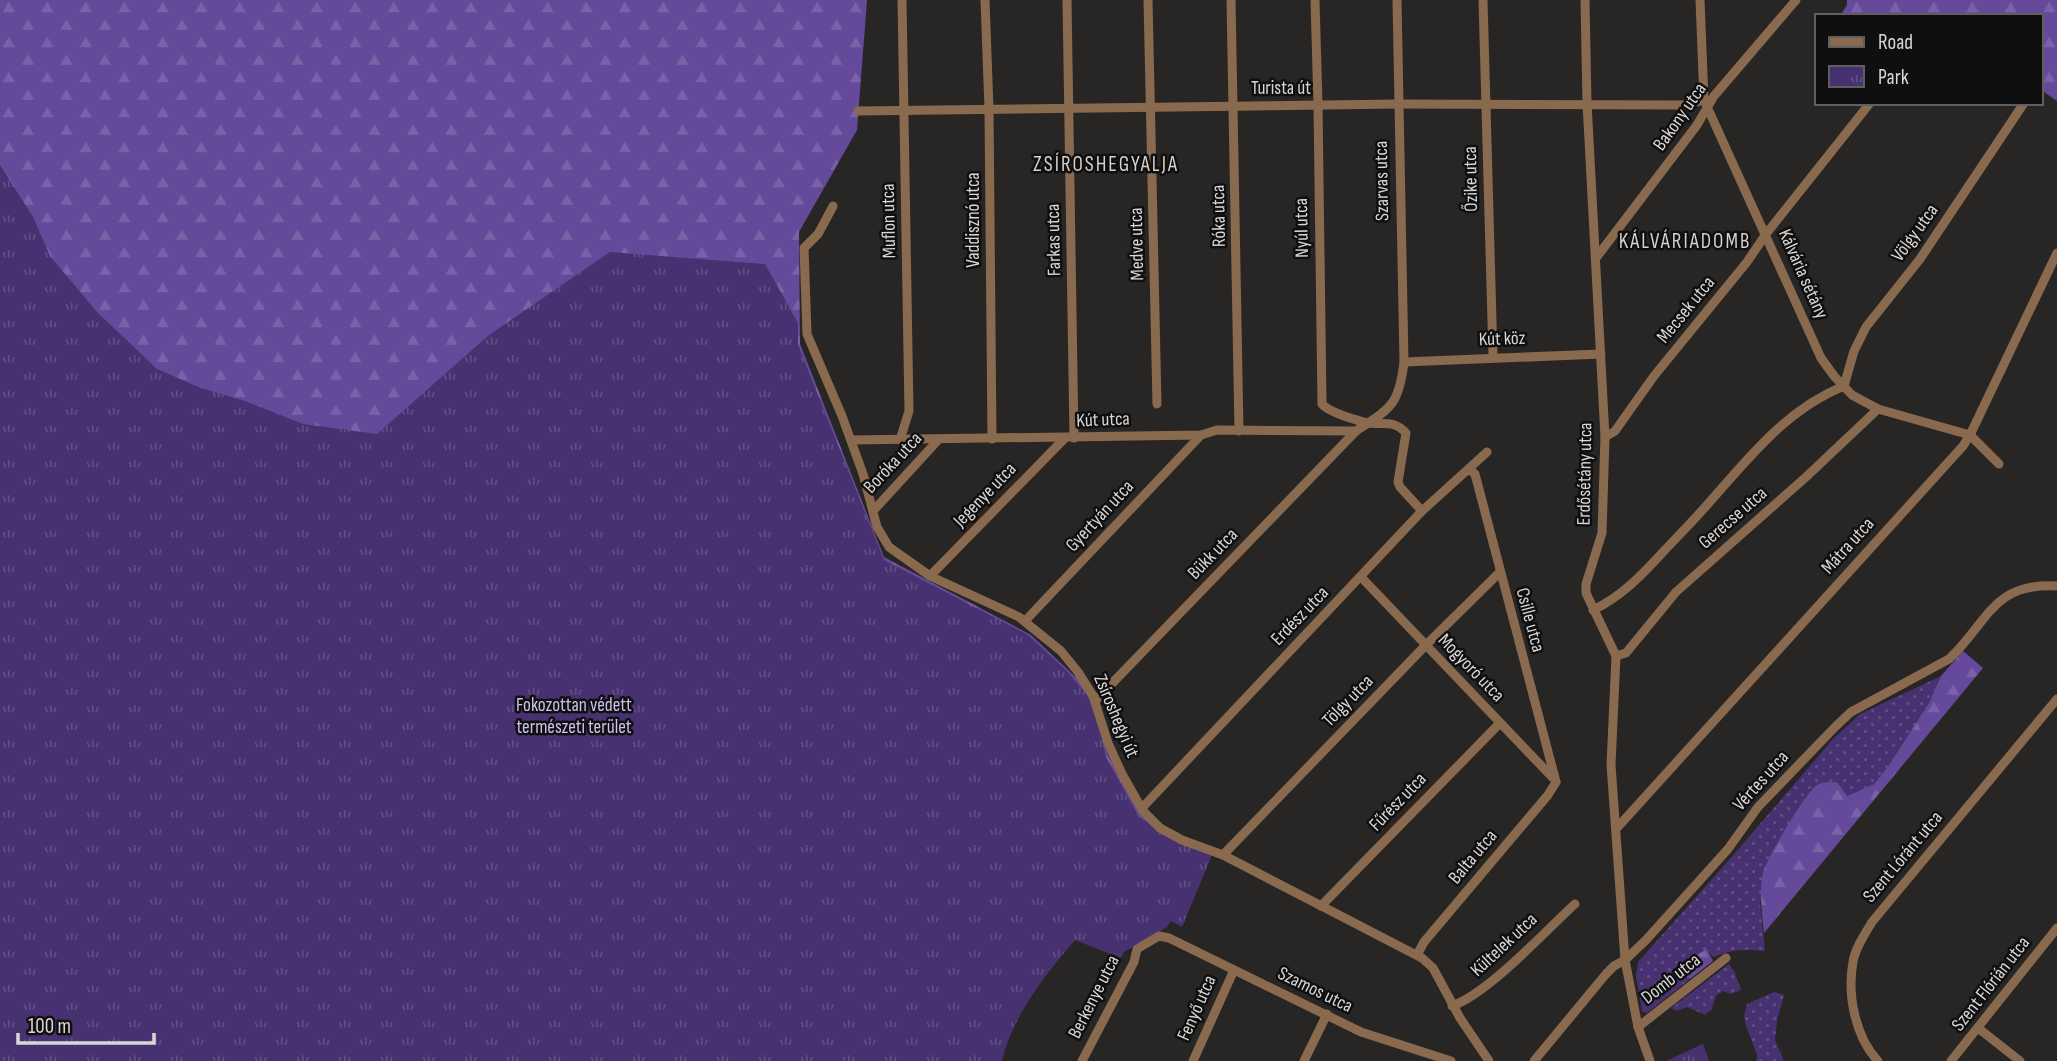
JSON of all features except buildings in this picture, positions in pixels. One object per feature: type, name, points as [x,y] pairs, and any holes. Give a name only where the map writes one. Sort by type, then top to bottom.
[{"type":"street","name":"Muflon utca","points":[[900,440],[909,411],[902,0]]},
{"type":"street","name":"Vaddisznó utca","points":[[985,0],[989,109],[992,439]]},
{"type":"street","name":"Farkas utca","points":[[1067,0],[1069,438]]},
{"type":"street","name":"Medve utca","points":[[1148,0],[1157,404]]},
{"type":"street","name":"Róka utca","points":[[1231,0],[1239,431]]},
{"type":"street","name":"Nyúl utca","points":[[1315,0],[1322,404],[1327,411],[1368,423]]},
{"type":"street","name":"Szarvas utca","points":[[1368,423],[1394,403],[1401,384],[1404,362],[1397,0]]},
{"type":"street","name":"Őzike utca","points":[[1483,0],[1493,357]]},
{"type":"street","name":"Erdősétány utca","points":[[1585,0],[1587,103],[1605,437],[1602,533],[1586,584],[1586,593],[1616,656],[1611,765],[1625,960],[1638,1027],[1650,1061]]},
{"type":"street","name":"Kálvária sétány","points":[[1700,0],[1706,104],[1821,358],[1852,395],[1878,409],[1970,435],[1999,464]]},
{"type":"street","name":"Bakony utca","points":[[1596,258],[1706,104],[1796,0]]},
{"type":"street","name":"Turista út","points":[[858,111],[1398,104],[1706,104]]},
{"type":"street","name":"Mecsek utca","points":[[1605,437],[1615,431],[1654,376],[1869,105]]},
{"type":"street","name":"Völgy utca","points":[[1844,386],[1854,351],[1866,327],[1920,259],[2023,105]]},
{"type":"street","name":"Zsíroshegyi út","points":[[833,206],[817,235],[804,248],[806,326],[815,355],[851,440],[879,533],[889,547],[930,576],[1025,621],[1061,651],[1087,685],[1095,701],[1111,753],[1151,820],[1168,833],[1223,855],[1417,955],[1433,968],[1452,1006],[1489,1061]]},
{"type":"street","name":"Mátra utca","points":[[1616,829],[1955,455],[1970,435],[2057,253]]},
{"type":"street","name":"Kút köz","points":[[1404,362],[1601,354]]},
{"type":"street","name":"Gerecse utca","points":[[1593,610],[1643,574],[1783,423],[1805,406],[1844,386]]},
{"type":"street","name":"Gerecse utca","points":[[1616,656],[1626,653],[1676,592],[1825,460],[1878,409]]},
{"type":"street","name":"Bükk utca","points":[[1095,701],[1356,431],[1368,423]]},
{"type":"street","points":[[1368,423],[1396,424],[1406,433],[1399,487],[1422,511]]},
{"type":"street","name":"Kút utca","points":[[851,440],[1201,435],[1208,431],[1356,431]]},
{"type":"street","name":"Gyertyán utca","points":[[1025,621],[1201,435]]},
{"type":"street","name":"Jegenye utca","points":[[930,576],[1069,438]]},
{"type":"street","name":"Boróka utca","points":[[873,511],[939,439]]},
{"type":"street","name":"Erdész utca","points":[[1142,808],[1422,511],[1487,452]]},
{"type":"street","name":"Csille utca","points":[[1468,469],[1475,474],[1556,782]]},
{"type":"street","name":"Tölgy utca","points":[[1223,855],[1424,646],[1499,573]]},
{"type":"street","name":"Mogyoró utca","points":[[1361,577],[1424,646],[1546,768],[1556,782]]},
{"type":"street","name":"Vértes utca","points":[[1534,1061],[1606,974],[1625,960],[1728,849],[1758,807],[1851,712],[1949,659],[1996,603],[2013,592],[2046,585],[2057,586]]},
{"type":"street","name":"Szent Lóránt utca","points":[[1878,1061],[1863,1039],[1855,1015],[1853,961],[1861,941],[1872,922],[2057,699]]},
{"type":"street","name":"Fűrész utca","points":[[1321,906],[1500,723]]},
{"type":"street","name":"Balta utca","points":[[1417,955],[1424,942],[1548,795],[1556,782]]},
{"type":"street","name":"Kültelek utca","points":[[1452,1006],[1468,1000],[1486,987],[1575,904]]},
{"type":"street","name":"Szent Flórián utca","points":[[1951,1061],[2057,928]]},
{"type":"street","name":"Szamos utca","points":[[1136,949],[1159,936],[1169,938],[1362,1032],[1451,1061]]},
{"type":"street","name":"Berkenye utca","points":[[1082,1061],[1133,962],[1136,949]]},
{"type":"street","name":"Domb utca","points":[[1638,1027],[1726,958]]},
{"type":"street","name":"Fenyő utca","points":[[1192,1061],[1234,970]]},
{"type":"street","points":[[1304,1061],[1327,1014]]},
{"type":"street","points":[[1978,1028],[2020,1061]]},
{"type":"green space","name":"Fokozottan védett természeti terület","points":[[0,0],[867,0],[857,130],[799,232],[800,344],[884,557],[1031,635],[1083,684],[1108,755],[1120,778],[1166,843],[0,1061]]},
{"type":"green space","points":[[1847,0],[2057,0],[2057,101],[2043,91],[2043,14],[1841,14]]},
{"type":"green space","name":"Fokozottan védett természeti terület","points":[[0,165],[33,217],[50,256],[97,312],[157,369],[201,388],[245,401],[303,424],[377,434],[489,335],[610,252],[765,264],[798,323],[798,345],[884,560],[1028,635],[1067,671],[1094,703],[1106,757],[1139,817],[1173,839],[1212,855],[1182,927],[1171,921],[1167,927],[1124,952],[1121,958],[1075,940],[1042,981],[1022,1012],[1002,1061],[0,1061]]},
{"type":"green space","points":[[1963,651],[1983,668],[1764,933],[1761,895],[1763,873],[1779,841],[1811,790],[1823,783],[1838,783],[1847,796],[1874,784],[1929,703],[1941,676]]},
{"type":"green space","points":[[1941,676],[1929,703],[1874,784],[1847,796],[1760,902],[1765,951],[1739,950],[1714,957],[1707,950],[1681,973],[1690,979],[1647,1013],[1642,1011],[1636,976],[1638,962],[1833,739],[1860,714]]},
{"type":"green space","points":[[1707,949],[1713,961],[1690,979],[1681,973],[1681,964]]},
{"type":"green space","points":[[1729,964],[1741,990],[1731,994],[1723,991],[1716,996],[1712,1009],[1705,1015],[1687,1007],[1677,1011],[1671,1008]]},
{"type":"green space","points":[[1774,992],[1784,995],[1775,1040],[1784,1061],[1756,1061],[1757,1055],[1744,1016],[1747,1004]]},
{"type":"green space","points":[[1703,1044],[1709,1061],[1666,1061]]},
{"type":"district","name":"ZSÍROSHEGYALJA","points":[[1106,164]]},
{"type":"district","name":"KÁLVÁRIADOMB","points":[[1685,241]]}]
